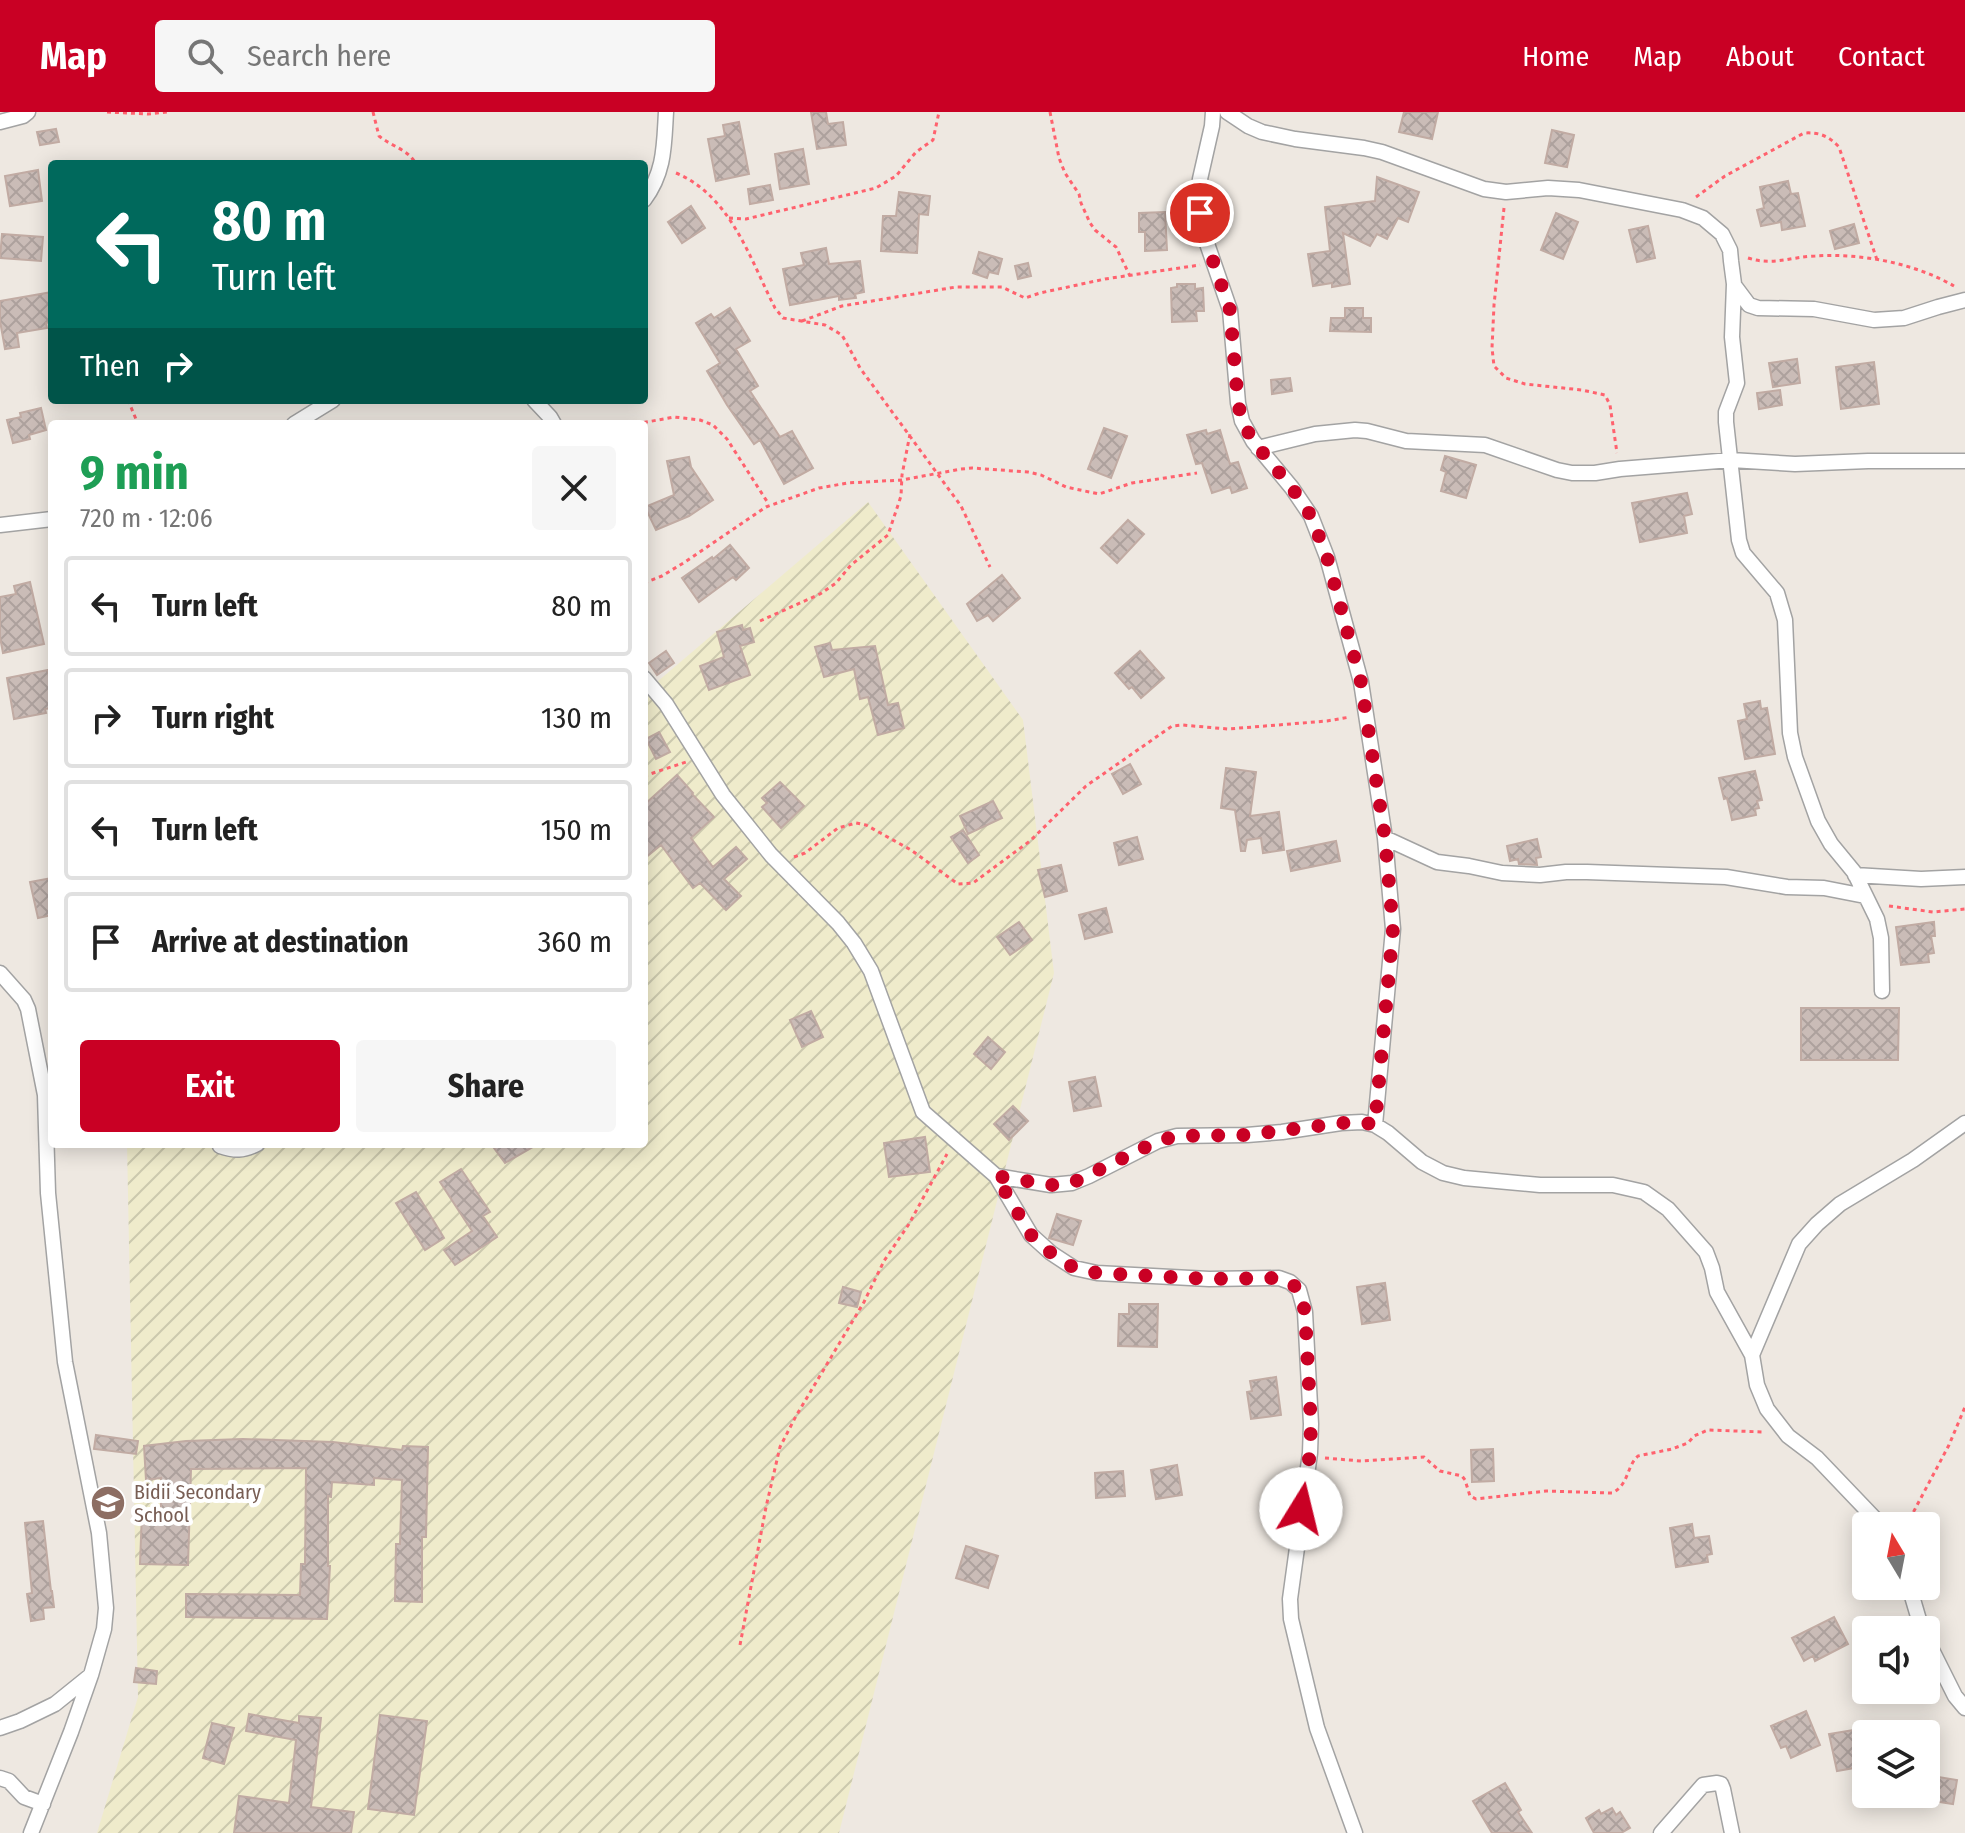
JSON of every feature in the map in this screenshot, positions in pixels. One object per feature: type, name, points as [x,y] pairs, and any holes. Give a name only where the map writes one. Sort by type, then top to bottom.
[{"type":"street","points":[[0,122],[28,112]]},
{"type":"street","points":[[648,194],[662,167],[666,112]]},
{"type":"street","points":[[1213,112],[1199,196],[1203,232],[1230,310],[1238,403],[1248,432],[1258,448],[1311,516],[1327,557],[1361,682],[1385,838],[1393,929],[1375,1125]]},
{"type":"street","points":[[1227,112],[1262,132],[1382,152],[1484,189],[1506,192],[1563,188],[1682,210],[1703,218],[1722,234],[1730,250],[1734,284],[1732,337],[1737,383],[1726,412],[1739,540],[1743,553],[1777,593],[1785,620],[1790,733],[1795,757],[1818,821],[1855,875],[1877,919],[1881,938],[1882,991]]},
{"type":"street","points":[[1734,284],[1749,305],[1758,308],[1814,309],[1874,320],[1904,318],[1951,303],[1961,294]]},
{"type":"street","points":[[300,420],[326,404]]},
{"type":"street","points":[[538,404],[552,420]]},
{"type":"street","points":[[1258,448],[1315,434],[1355,430],[1406,441],[1485,445],[1572,473],[1731,460],[1795,464],[1965,461]]},
{"type":"street","points":[[1,524],[48,519]]},
{"type":"street","points":[[648,683],[666,704],[723,795],[771,855],[854,943],[871,971],[923,1112],[996,1176],[1031,1235],[1074,1268],[1097,1273],[1209,1279],[1279,1278],[1299,1290],[1305,1312],[1311,1424],[1310,1453],[1290,1599],[1291,1619],[1317,1728],[1355,1833]]},
{"type":"street","points":[[1385,838],[1437,862],[1502,873],[1540,875],[1587,872],[1726,877],[1787,887],[1824,888],[1866,899]]},
{"type":"street","points":[[1855,875],[1921,879],[1965,877]]},
{"type":"street","points":[[0,973],[28,1009],[45,1095],[49,1209],[65,1362],[99,1533],[106,1608],[104,1629],[91,1675],[31,1833]]},
{"type":"street","points":[[996,1176],[1051,1185],[1072,1183],[1158,1141],[1177,1136],[1247,1135],[1362,1122],[1388,1133],[1422,1162],[1443,1173],[1540,1185],[1613,1185],[1644,1192],[1668,1209],[1706,1252],[1717,1292],[1752,1355],[1757,1385],[1767,1409],[1788,1436],[1817,1458],[1869,1512]]},
{"type":"street","points":[[1752,1355],[1799,1244],[1817,1224],[1840,1204],[1913,1160],[1965,1123]]},
{"type":"street","points":[[229,1148],[243,1151],[249,1148]]},
{"type":"street","points":[[1940,1666],[1955,1696],[1965,1708]]},
{"type":"street","points":[[0,1728],[55,1704],[91,1675]]},
{"type":"street","points":[[0,1778],[9,1781],[24,1797],[43,1804]]},
{"type":"street","points":[[1661,1833],[1703,1785],[1717,1783],[1723,1789],[1732,1833]]},
{"type":"path","points":[[107,112],[167,112]]},
{"type":"path","points":[[373,112],[379,136],[414,160]]},
{"type":"path","points":[[729,218],[739,220],[762,216],[882,186],[896,176],[916,152],[933,140],[939,112]]},
{"type":"path","points":[[1050,112],[1065,173],[1079,194],[1090,223],[1116,247],[1130,276]]},
{"type":"path","points":[[1682,210],[1725,176],[1788,140],[1814,132],[1831,137],[1839,147],[1877,260]]},
{"type":"path","points":[[662,167],[686,177],[702,189],[729,218],[783,318],[825,325],[842,335],[860,368],[961,506],[990,567]]},
{"type":"path","points":[[1506,192],[1494,305],[1494,366],[1506,378],[1525,384],[1605,395],[1610,405],[1620,469]]},
{"type":"path","points":[[1730,250],[1751,260],[1774,263],[1826,255],[1877,260],[1919,272],[1961,294]]},
{"type":"path","points":[[798,322],[842,306],[956,287],[1002,287],[1025,298],[1053,290],[1214,263]]},
{"type":"path","points":[[648,422],[674,417],[713,425],[727,439],[768,503]]},
{"type":"path","points":[[760,621],[820,594],[888,535],[901,496],[910,434]]},
{"type":"path","points":[[648,581],[685,562],[766,507],[819,488],[902,480],[972,468],[1028,472],[1066,487],[1099,494],[1125,484],[1197,473]]},
{"type":"path","points":[[771,855],[801,856],[834,831],[856,823],[866,825],[911,850],[958,884],[973,883],[1030,841],[1086,786],[1172,726],[1228,729],[1286,725],[1342,719],[1365,712]]},
{"type":"path","points":[[648,775],[699,758]]},
{"type":"path","points":[[1866,899],[1907,910],[1933,912],[1965,909]]},
{"type":"path","points":[[740,1645],[780,1447],[954,1140]]},
{"type":"path","points":[[1914,1512],[1937,1470],[1965,1407]]},
{"type":"path","points":[[1310,1453],[1340,1460],[1424,1457],[1440,1471],[1462,1476],[1470,1496],[1476,1499],[1546,1491],[1612,1493],[1624,1484],[1630,1466],[1638,1456],[1672,1449],[1708,1430],[1755,1431],[1788,1436]]},
{"type":"shaded area","points":[[868,502],[1023,720],[1054,973],[839,1833],[97,1833],[138,1697],[127,1148],[648,1148],[648,690]]},
{"type":"building","points":[[811,112],[826,112],[828,124],[843,122],[846,145],[817,149]]},
{"type":"building","points":[[1404,112],[1438,112],[1432,139],[1399,132]]},
{"type":"building","points":[[739,122],[749,174],[716,181],[708,139],[725,136],[723,125]]},
{"type":"building","points":[[56,129],[59,142],[40,145],[37,132]]},
{"type":"building","points":[[1552,130],[1574,135],[1567,167],[1545,163]]},
{"type":"building","points":[[803,149],[809,184],[780,189],[775,154]]},
{"type":"building","points":[[38,170],[42,201],[10,206],[5,176]]},
{"type":"building","points":[[1377,177],[1419,192],[1408,222],[1398,218],[1387,239],[1377,234],[1370,246],[1343,233],[1350,284],[1313,286],[1308,254],[1330,251],[1325,207],[1375,201]]},
{"type":"building","points":[[1788,181],[1791,194],[1798,193],[1805,226],[1782,230],[1781,222],[1761,226],[1757,210],[1764,208],[1760,187]]},
{"type":"building","points":[[770,185],[773,200],[750,204],[748,189]]},
{"type":"building","points":[[899,192],[930,196],[928,215],[919,214],[917,253],[881,251],[883,216],[896,216]]},
{"type":"building","points":[[691,206],[705,228],[682,243],[668,222]]},
{"type":"building","points":[[1165,212],[1167,250],[1145,251],[1145,232],[1139,232],[1139,213]]},
{"type":"building","points":[[1556,213],[1578,222],[1563,259],[1541,250]]},
{"type":"building","points":[[1854,224],[1859,243],[1835,249],[1830,231]]},
{"type":"building","points":[[1648,226],[1655,258],[1637,262],[1629,230]]},
{"type":"building","points":[[2,234],[43,237],[41,261],[0,258]]},
{"type":"building","points":[[826,248],[829,264],[860,261],[864,292],[855,294],[856,298],[839,300],[839,296],[790,305],[783,269],[804,265],[801,253]]},
{"type":"building","points":[[979,252],[1002,259],[998,274],[989,272],[987,278],[973,273]]},
{"type":"building","points":[[1028,263],[1031,276],[1018,279],[1015,266]]},
{"type":"building","points":[[1177,284],[1195,284],[1195,289],[1203,288],[1204,311],[1196,311],[1197,321],[1172,322],[1171,288],[1177,287]]},
{"type":"building","points":[[48,293],[47,328],[17,333],[19,347],[5,349],[0,301]]},
{"type":"building","points":[[730,308],[750,341],[736,349],[758,386],[750,391],[780,437],[792,431],[813,468],[784,484],[760,440],[754,444],[707,371],[720,363],[696,323],[711,314],[714,318]]},
{"type":"building","points":[[1345,308],[1363,308],[1363,318],[1371,318],[1371,332],[1330,331],[1331,318],[1345,318]]},
{"type":"building","points":[[1797,359],[1800,383],[1773,387],[1769,363]]},
{"type":"building","points":[[1874,362],[1879,404],[1841,409],[1836,367]]},
{"type":"building","points":[[1290,378],[1292,391],[1272,394],[1271,380]]},
{"type":"building","points":[[1780,390],[1782,405],[1759,409],[1757,393]]},
{"type":"building","points":[[41,408],[46,430],[29,435],[30,439],[13,443],[7,420]]},
{"type":"building","points":[[1104,428],[1127,436],[1111,478],[1088,469]]},
{"type":"building","points":[[1206,430],[1207,434],[1220,430],[1230,464],[1238,462],[1247,488],[1232,493],[1230,487],[1212,493],[1202,463],[1196,464],[1187,435]]},
{"type":"building","points":[[1445,456],[1476,465],[1466,498],[1441,491],[1446,472],[1441,470]]},
{"type":"building","points":[[689,457],[691,467],[713,500],[689,516],[656,530],[648,506],[674,495],[667,461]]},
{"type":"building","points":[[1687,493],[1692,514],[1684,516],[1687,533],[1640,542],[1632,503]]},
{"type":"building","points":[[1128,520],[1144,534],[1117,563],[1101,548]]},
{"type":"building","points":[[730,545],[749,568],[736,580],[733,577],[699,602],[682,578]]},
{"type":"building","points":[[1002,575],[1020,598],[993,621],[988,615],[977,621],[967,604]]},
{"type":"building","points":[[30,582],[44,644],[3,653],[0,597],[16,594],[14,586]]},
{"type":"building","points":[[742,625],[743,630],[750,628],[754,642],[740,646],[750,675],[709,690],[700,666],[724,657],[717,632]]},
{"type":"building","points":[[830,643],[832,650],[875,646],[888,705],[898,703],[904,728],[878,735],[868,697],[860,699],[854,669],[824,677],[815,647]]},
{"type":"building","points":[[666,651],[674,663],[657,675],[649,663]]},
{"type":"building","points":[[1140,651],[1164,678],[1141,698],[1115,673]]},
{"type":"building","points":[[48,670],[46,713],[14,719],[7,678]]},
{"type":"building","points":[[1760,701],[1761,709],[1767,708],[1775,754],[1745,759],[1738,721],[1747,719],[1744,704]]},
{"type":"building","points":[[659,732],[670,752],[656,759],[648,738]]},
{"type":"building","points":[[1130,764],[1141,784],[1123,794],[1112,774]]},
{"type":"building","points":[[1226,768],[1256,772],[1250,816],[1279,812],[1284,850],[1263,853],[1261,838],[1247,840],[1245,851],[1241,851],[1235,810],[1221,808]]},
{"type":"building","points":[[1755,771],[1762,800],[1757,801],[1759,808],[1755,809],[1756,815],[1732,820],[1719,778]]},
{"type":"building","points":[[677,775],[714,817],[691,838],[713,867],[736,847],[747,859],[724,879],[741,896],[726,910],[700,883],[693,888],[661,845],[648,856],[648,801]]},
{"type":"building","points":[[780,782],[804,806],[781,828],[762,807],[767,803],[762,798]]},
{"type":"building","points":[[993,801],[1002,818],[968,834],[960,816]]},
{"type":"building","points":[[963,830],[979,855],[968,863],[951,837]]},
{"type":"building","points":[[1137,837],[1143,859],[1119,865],[1114,843]]},
{"type":"building","points":[[1537,839],[1541,857],[1536,858],[1537,865],[1519,864],[1518,859],[1510,861],[1507,846]]},
{"type":"building","points":[[1336,841],[1340,861],[1291,871],[1287,851]]},
{"type":"building","points":[[1061,865],[1067,891],[1045,897],[1038,870]]},
{"type":"building","points":[[48,879],[48,916],[38,918],[30,882]]},
{"type":"building","points":[[1106,908],[1112,932],[1085,939],[1079,915]]},
{"type":"building","points":[[1019,922],[1032,940],[1010,955],[997,937]]},
{"type":"building","points":[[1934,922],[1935,936],[1931,936],[1934,953],[1928,954],[1929,962],[1901,965],[1896,927]]},
{"type":"building","points":[[1801,1008],[1899,1008],[1898,1060],[1801,1060]]},
{"type":"building","points":[[811,1011],[823,1037],[802,1047],[790,1020]]},
{"type":"building","points":[[988,1037],[1005,1052],[991,1069],[974,1054]]},
{"type":"building","points":[[1095,1077],[1101,1106],[1074,1111],[1069,1082]]},
{"type":"building","points":[[1013,1106],[1028,1121],[1009,1140],[994,1124]]},
{"type":"building","points":[[925,1137],[930,1172],[889,1177],[884,1143]]},
{"type":"building","points":[[494,1148],[531,1148],[505,1163]]},
{"type":"building","points":[[461,1169],[490,1212],[483,1216],[497,1237],[455,1265],[444,1250],[472,1231],[440,1182]]},
{"type":"building","points":[[416,1192],[444,1238],[425,1250],[396,1203]]},
{"type":"building","points":[[1057,1214],[1081,1221],[1073,1245],[1049,1238]]},
{"type":"building","points":[[1385,1283],[1390,1320],[1362,1324],[1357,1287]]},
{"type":"building","points":[[843,1287],[861,1292],[857,1307],[839,1303]]},
{"type":"building","points":[[1129,1304],[1158,1304],[1157,1347],[1118,1346],[1119,1314],[1129,1314]]},
{"type":"building","points":[[1276,1377],[1281,1415],[1251,1419],[1247,1392],[1252,1391],[1250,1381]]},
{"type":"building","points":[[96,1435],[138,1441],[136,1454],[94,1449]]},
{"type":"building","points":[[243,1439],[333,1442],[402,1450],[403,1446],[428,1447],[426,1537],[422,1537],[422,1602],[395,1601],[402,1480],[374,1478],[374,1485],[332,1482],[331,1497],[328,1496],[330,1566],[327,1619],[186,1617],[186,1594],[300,1595],[301,1564],[305,1564],[306,1468],[191,1469],[188,1565],[140,1564],[142,1512],[161,1512],[161,1478],[146,1480],[144,1446]]},
{"type":"building","points":[[1493,1449],[1494,1481],[1472,1482],[1471,1450]]},
{"type":"building","points":[[1177,1465],[1182,1495],[1156,1499],[1151,1470]]},
{"type":"building","points":[[1123,1471],[1125,1496],[1096,1498],[1095,1473]]},
{"type":"building","points":[[43,1521],[54,1607],[43,1608],[44,1619],[31,1621],[27,1594],[32,1593],[25,1523]]},
{"type":"building","points":[[1692,1524],[1694,1538],[1709,1536],[1712,1554],[1707,1555],[1708,1562],[1676,1567],[1670,1528]]},
{"type":"building","points":[[966,1546],[998,1556],[988,1588],[956,1578]]},
{"type":"building","points":[[1834,1617],[1848,1644],[1815,1661],[1813,1656],[1804,1661],[1792,1638]]},
{"type":"building","points":[[136,1668],[157,1671],[156,1684],[134,1682]]},
{"type":"building","points":[[1806,1711],[1820,1745],[1791,1758],[1786,1746],[1781,1748],[1771,1726]]},
{"type":"building","points":[[249,1714],[299,1723],[299,1716],[321,1718],[311,1807],[354,1812],[351,1833],[234,1833],[239,1796],[289,1803],[296,1740],[246,1731]]},
{"type":"building","points":[[380,1715],[427,1721],[414,1815],[368,1809]]},
{"type":"building","points":[[212,1723],[234,1728],[224,1764],[203,1758]]},
{"type":"building","points":[[1852,1730],[1852,1768],[1837,1771],[1829,1734]]},
{"type":"building","points":[[1940,1777],[1957,1780],[1953,1804],[1940,1802]]},
{"type":"building","points":[[1505,1783],[1532,1833],[1492,1833],[1473,1801]]},
{"type":"building","points":[[1612,1808],[1616,1815],[1620,1812],[1630,1828],[1621,1833],[1594,1833],[1586,1818],[1599,1810],[1601,1814]]},
{"type":"place","name":"Bidii Secondary School","points":[[108,1503]]},
{"type":"route","points":[[1200,213],[1203,232],[1230,310],[1242,421],[1253,441],[1311,516],[1327,557],[1361,682],[1385,838],[1393,929],[1375,1125],[1341,1123],[1247,1135],[1177,1136],[1158,1141],[1072,1183],[1051,1185],[996,1176],[1031,1235],[1074,1268],[1097,1273],[1209,1279],[1279,1278],[1299,1290],[1305,1312],[1311,1424],[1301,1509]]}]
